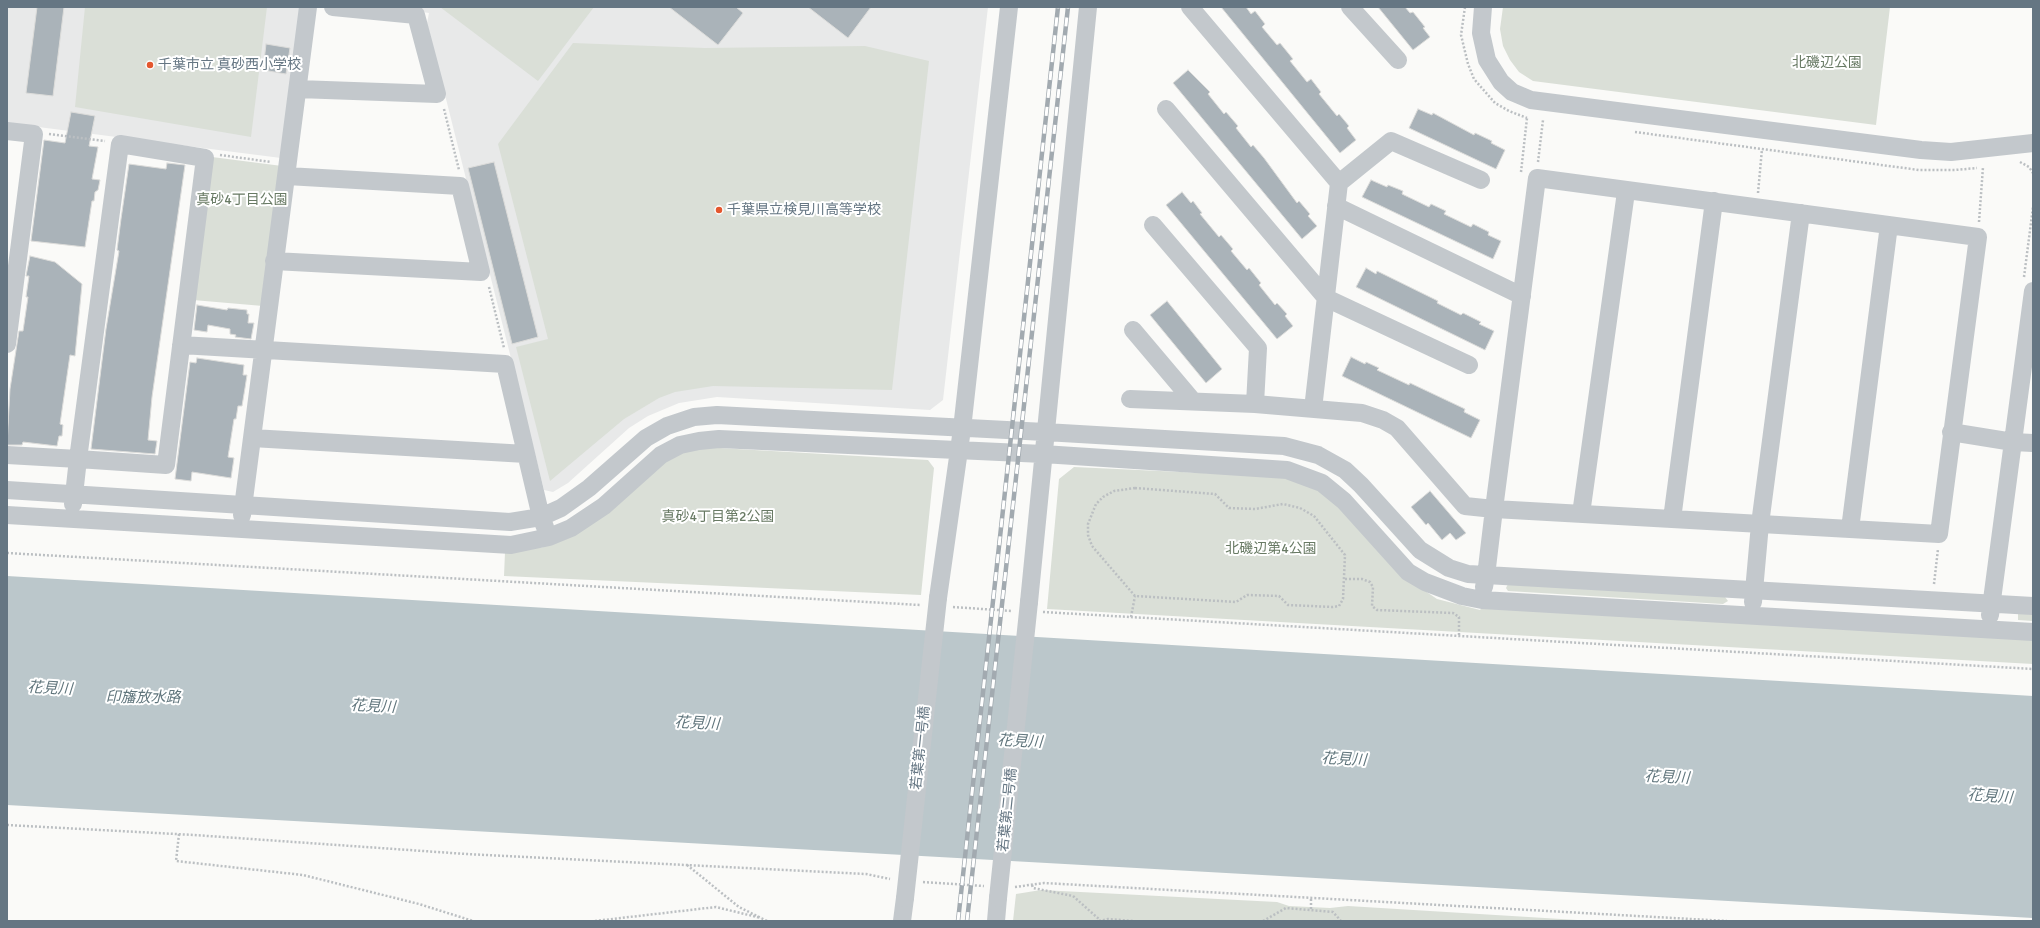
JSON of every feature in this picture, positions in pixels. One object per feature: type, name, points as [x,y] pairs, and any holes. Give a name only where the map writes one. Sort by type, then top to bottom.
[{"type":"street","points":[[240,530],[308,7]]},
{"type":"street","points":[[298,89],[437,94],[416,15],[333,7]]},
{"type":"street","name":"若葉第一号橋","points":[[902,921],[938,598],[962,429],[1009,7]]},
{"type":"street","name":"若葉第二号橋","points":[[996,921],[994,892],[1030,602],[1045,432],[1088,7]]},
{"type":"street","points":[[1190,7],[1339,182]]},
{"type":"street","points":[[1350,7],[1398,60]]},
{"type":"street","points":[[1483,7],[1481,33],[1487,60],[1501,82],[1512,92],[1530,100],[1921,150],[1951,152],[2033,144]]},
{"type":"street","points":[[1166,109],[1326,298],[1469,365]]},
{"type":"street","points":[[7,130],[34,134],[7,344]]},
{"type":"street","points":[[1314,409],[1339,182],[1391,141],[1481,180]]},
{"type":"street","points":[[7,455],[78,459],[166,465],[205,158],[120,144],[78,459],[71,519]]},
{"type":"street","points":[[274,262],[481,272],[460,186],[288,170]]},
{"type":"street","points":[[1130,399],[1255,404],[1362,413],[1397,428],[1410,441],[1465,506],[1494,509],[1939,534],[1951,432],[1978,236],[1714,201],[1626,192],[1537,178],[1494,509],[1486,576],[1482,600]]},
{"type":"street","points":[[1581,514],[1626,192]]},
{"type":"street","points":[[1672,519],[1714,201]]},
{"type":"street","points":[[1336,206],[1522,296]]},
{"type":"street","points":[[1752,614],[1760,524],[1801,213]]},
{"type":"street","points":[[1152,225],[1258,348],[1255,404]]},
{"type":"street","points":[[1850,529],[1889,225]]},
{"type":"street","points":[[1988,630],[2013,442],[2028,372],[2033,292]]},
{"type":"street","points":[[1133,330],[1193,402]]},
{"type":"street","points":[[181,345],[505,364],[541,518],[549,537]]},
{"type":"street","points":[[7,490],[74,493],[510,522],[541,518],[561,508],[589,488],[646,438],[667,426],[694,417],[717,415],[962,429],[1045,432],[1284,446],[1318,455],[1345,470],[1361,484],[1420,550],[1449,568],[1468,574],[2033,606]]},
{"type":"street","points":[[1951,432],[2013,442],[2033,443]]},
{"type":"street","points":[[252,438],[526,454]]},
{"type":"street","points":[[7,515],[511,546],[549,537],[571,528],[604,506],[661,455],[680,445],[699,441],[719,439],[1043,454],[1287,470],[1322,484],[1344,501],[1408,572],[1442,590],[1482,600],[1752,614],[2033,632]]},
{"type":"path","points":[[437,94],[443,104],[460,176],[460,186]]},
{"type":"path","points":[[1537,178],[1543,120]]},
{"type":"path","points":[[34,134],[42,133],[120,144]]},
{"type":"path","points":[[1756,207],[1762,149]]},
{"type":"path","points":[[205,158],[213,154],[288,170]]},
{"type":"path","points":[[1978,236],[1983,167]]},
{"type":"path","points":[[481,272],[488,283],[506,354],[505,364]]},
{"type":"path","points":[[1135,488],[1215,494],[1230,508],[1255,509],[1283,504],[1300,508],[1314,516],[1345,555],[1345,579],[1343,599],[1339,606],[1333,607],[1288,605],[1279,596],[1247,595],[1236,602],[1135,596],[1092,546],[1088,536],[1088,524],[1096,504],[1103,497],[1114,491],[1135,488]]},
{"type":"path","points":[[1934,586],[1939,534]]},
{"type":"path","points":[[1345,579],[1370,582],[1373,587],[1372,606],[1377,610],[1453,613],[1459,617],[1459,636]]},
{"type":"path","points":[[1131,618],[1135,596]]},
{"type":"path","points":[[7,825],[180,834],[466,854],[866,874],[892,880]]},
{"type":"path","points":[[180,834],[176,861],[303,876],[420,904],[473,921]]},
{"type":"path","points":[[686,865],[739,907],[767,921]]},
{"type":"path","points":[[920,882],[994,892]]},
{"type":"path","points":[[1012,886],[1044,883],[1727,921]]},
{"type":"path","points":[[1032,885],[1033,888],[1073,896],[1100,920],[1108,919],[1133,921]]},
{"type":"path","points":[[1311,898],[1311,909]]},
{"type":"path","points":[[595,921],[716,907],[761,918]]},
{"type":"path","points":[[1263,921],[1286,908],[1333,912],[1341,921]]},
{"type":"shaded area","name":"千葉市立 真砂西小学校","points":[[7,7],[301,7],[281,158],[7,123]]},
{"type":"shaded area","name":"千葉県立検見川高等学校","points":[[389,7],[988,7],[943,400],[930,410],[717,397],[679,403],[648,416],[629,428],[568,483],[553,492],[544,490],[427,23],[429,13]]},
{"type":"green space","points":[[85,7],[267,7],[251,137],[75,107]]},
{"type":"green space","points":[[440,7],[594,7],[538,81]]},
{"type":"green space","name":"北磯辺公園","points":[[1503,7],[1890,7],[1876,125],[1533,81],[1519,72],[1510,60],[1503,46],[1500,29]]},
{"type":"green space","name":"千葉県立検見川高等学校","points":[[573,43],[705,48],[865,46],[929,61],[892,390],[713,386],[675,392],[659,398],[624,419],[550,481],[516,347],[548,339],[498,144]]},
{"type":"green space","name":"真砂4丁目公園","points":[[212,157],[282,166],[263,306],[193,300]]},
{"type":"green space","name":"真砂4丁目第2公園","points":[[702,447],[928,460],[934,468],[921,595],[504,576],[505,552],[544,547],[677,452]]},
{"type":"green space","name":"北磯辺第4公園","points":[[1074,467],[1289,477],[1316,488],[1344,512],[1403,576],[1437,599],[1480,610],[1484,605],[2033,637],[2033,664],[1047,609],[1059,479]]},
{"type":"green space","points":[[1508,584],[1725,597],[1728,601],[1723,604],[1508,591],[1506,588]]},
{"type":"green space","points":[[2018,613],[2033,614],[2033,621],[2018,620]]},
{"type":"green space","points":[[1041,890],[1277,902],[1289,906],[1330,908],[1348,906],[1594,921],[1013,921],[1016,894]]},
{"type":"water","name":"印旛放水路","points":[[7,576],[2033,696],[2033,918],[7,805]]},
{"type":"building","points":[[37,7],[64,7],[53,96],[26,93]]},
{"type":"building","points":[[669,7],[736,7],[743,13],[718,45]]},
{"type":"building","points":[[808,7],[871,7],[848,38]]},
{"type":"building","points":[[1221,7],[1246,7],[1251,14],[1255,11],[1265,24],[1262,27],[1277,45],[1280,43],[1293,59],[1290,61],[1307,82],[1311,79],[1321,92],[1319,94],[1337,116],[1339,114],[1349,126],[1347,128],[1356,140],[1340,153]]},
{"type":"building","points":[[1378,7],[1405,7],[1410,13],[1413,12],[1425,27],[1423,28],[1430,37],[1413,50]]},
{"type":"building","points":[[266,44],[290,48],[286,74],[263,70]]},
{"type":"building","points":[[1188,70],[1210,92],[1208,94],[1224,114],[1226,112],[1238,126],[1236,128],[1251,147],[1253,145],[1264,158],[1297,203],[1299,201],[1310,214],[1308,216],[1317,226],[1302,239],[1173,83]]},
{"type":"building","points":[[1418,109],[1432,115],[1433,113],[1474,135],[1475,133],[1492,141],[1491,143],[1505,150],[1496,169],[1409,128]]},
{"type":"building","points":[[71,112],[95,116],[89,146],[98,147],[92,179],[100,180],[98,190],[95,192],[94,201],[92,201],[85,247],[31,241],[44,140],[65,143]]},
{"type":"building","points":[[494,162],[538,337],[512,344],[468,168]]},
{"type":"building","points":[[167,163],[185,165],[152,397],[148,440],[157,441],[155,454],[91,449],[106,329],[119,251],[117,250],[129,164],[166,169]]},
{"type":"building","points":[[1371,180],[1387,187],[1388,185],[1403,191],[1402,194],[1429,207],[1431,204],[1446,211],[1444,214],[1471,227],[1473,224],[1489,232],[1488,235],[1501,241],[1493,259],[1362,197]]},
{"type":"building","points":[[1182,192],[1191,203],[1193,201],[1202,213],[1200,214],[1219,237],[1221,235],[1233,249],[1231,251],[1247,270],[1249,268],[1261,283],[1259,285],[1275,305],[1277,303],[1287,314],[1285,316],[1293,326],[1277,339],[1166,205]]},
{"type":"building","points":[[30,256],[55,262],[82,284],[75,356],[70,355],[60,424],[63,425],[62,436],[59,436],[57,446],[23,442],[22,445],[7,445],[10,389],[19,331],[23,331],[28,297],[26,297],[29,276],[26,276]]},
{"type":"building","points":[[1366,268],[1376,274],[1377,271],[1438,301],[1437,303],[1461,315],[1463,313],[1481,322],[1479,324],[1494,331],[1485,350],[1356,287]]},
{"type":"building","points":[[1167,301],[1222,369],[1206,383],[1150,315]]},
{"type":"building","points":[[197,305],[227,310],[228,308],[247,310],[247,314],[249,314],[248,323],[254,323],[251,339],[235,337],[236,335],[230,334],[230,329],[208,325],[207,332],[194,330]]},
{"type":"building","points":[[1351,357],[1365,364],[1366,362],[1379,368],[1377,370],[1409,385],[1410,383],[1465,409],[1464,412],[1480,420],[1471,438],[1342,376]]},
{"type":"building","points":[[197,358],[244,365],[243,375],[247,375],[242,406],[238,406],[236,419],[234,419],[228,457],[234,458],[231,478],[192,472],[191,481],[175,479],[190,362],[196,363]]},
{"type":"building","points":[[1430,491],[1466,533],[1456,540],[1450,533],[1442,540],[1428,523],[1426,525],[1411,507]]},
{"type":"railway","points":[[958,921],[1058,7]]},
{"type":"railway","points":[[967,921],[1068,7]]},
{"type":"place","name":"千葉市立 真砂西小学校","points":[[150,65]]},
{"type":"place","name":"千葉県立検見川高等学校","points":[[719,210]]},
{"type":"water label","name":"花見川","points":[[50,689]]},
{"type":"water label","name":"花見川","points":[[373,707]]},
{"type":"water label","name":"花見川","points":[[697,724]]},
{"type":"water label","name":"花見川","points":[[1020,742]]},
{"type":"water label","name":"花見川","points":[[1344,760]]},
{"type":"water label","name":"花見川","points":[[1667,778]]},
{"type":"water label","name":"花見川","points":[[1990,797]]}]
